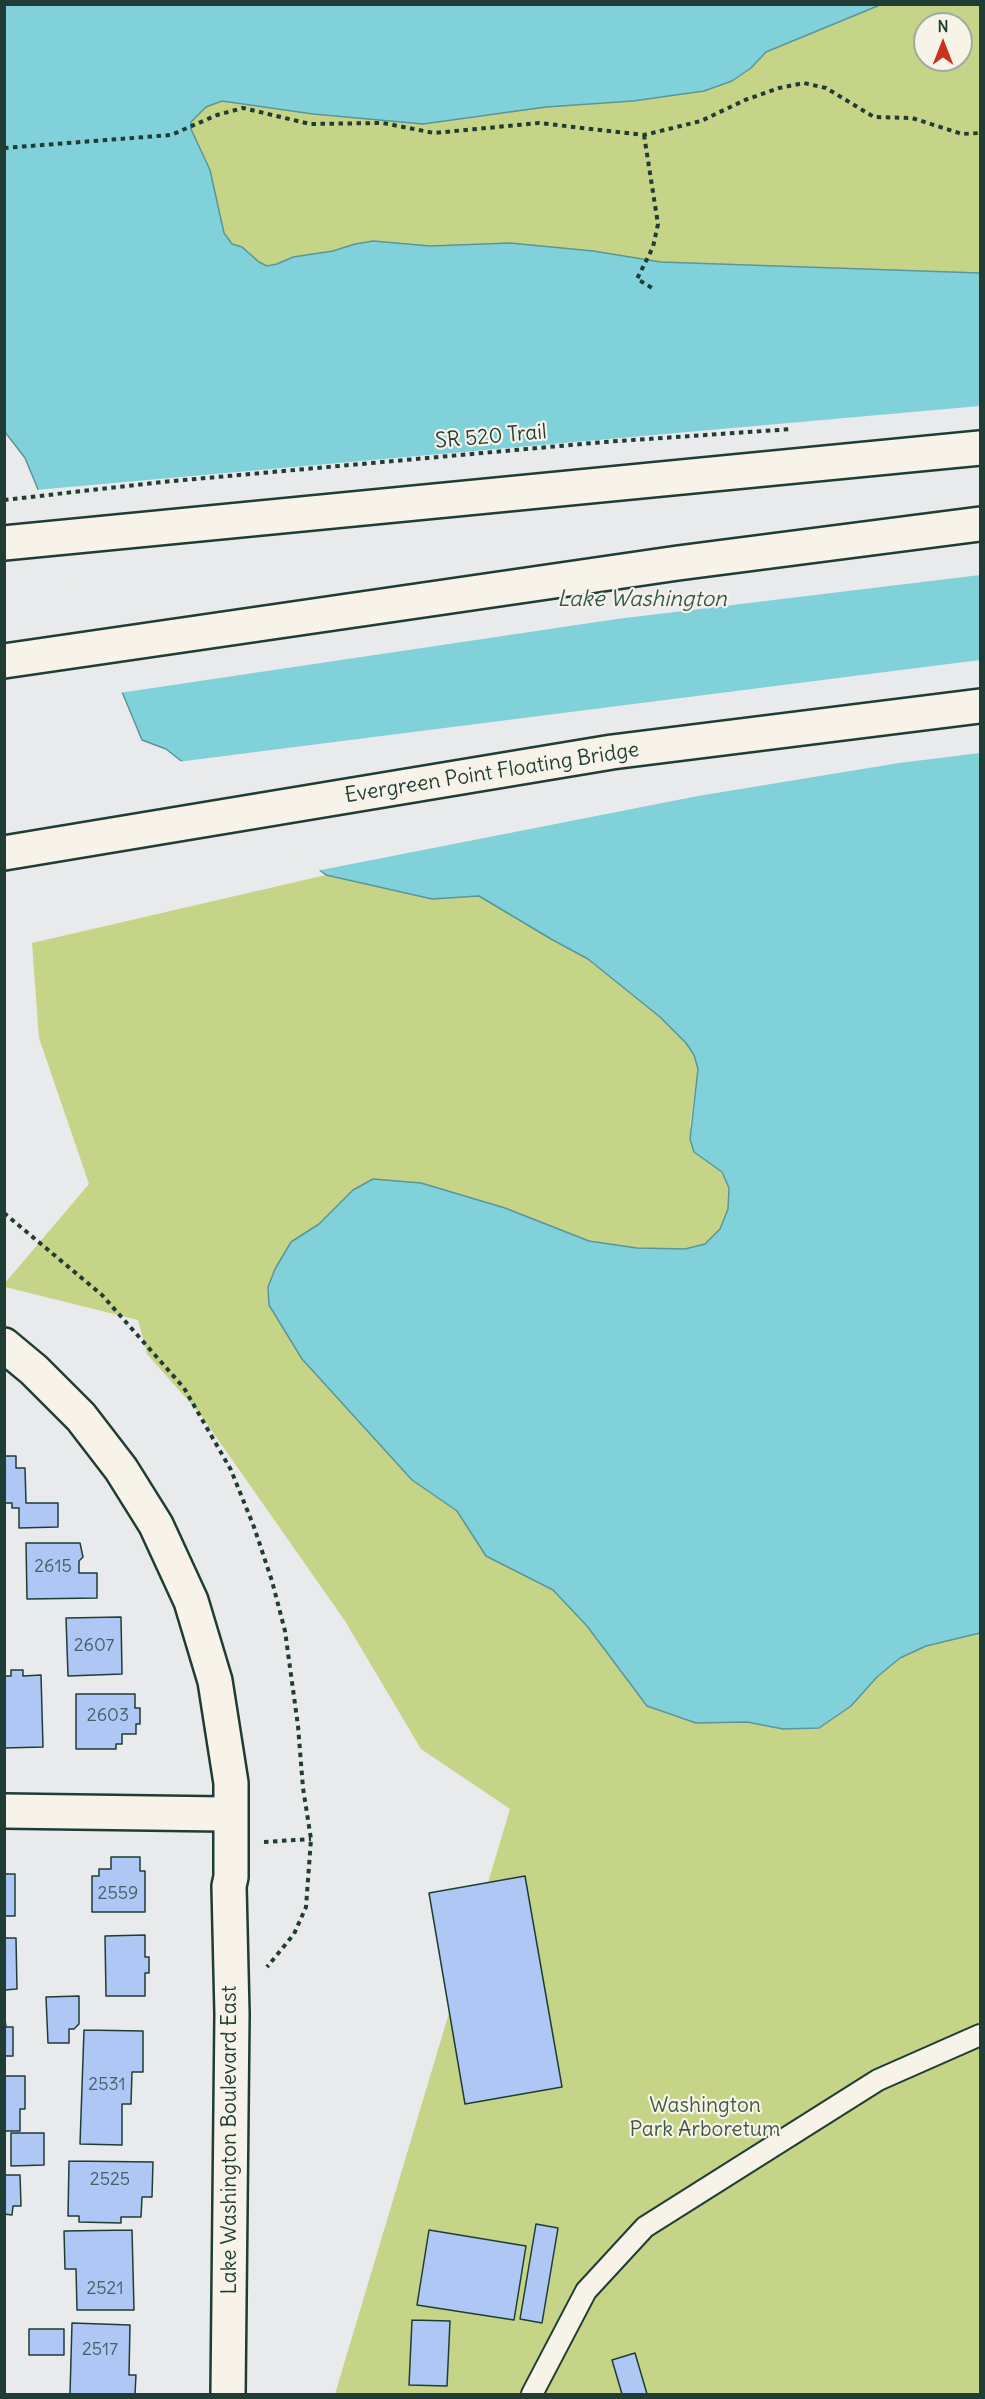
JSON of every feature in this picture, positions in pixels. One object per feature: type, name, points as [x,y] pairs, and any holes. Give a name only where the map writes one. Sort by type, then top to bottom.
[{"type":"main road","points":[[4,543],[981,448]]},
{"type":"main road","points":[[4,660],[678,563],[981,524]]},
{"type":"main road","name":"Evergreen Point Floating Bridge","points":[[4,853],[612,752],[981,706]]},
{"type":"main road","name":"Lake Washington Boulevard East","points":[[4,1345],[34,1370],[81,1417],[121,1469],[156,1526],[191,1601],[215,1681],[231,1783],[231,1877],[229,1886],[232,2014],[228,2394]]},
{"type":"main road","name":"Lake Washington Boulevard East","points":[[227,1764],[222,1783],[224,1877],[229,1886]]},
{"type":"main road","points":[[4,1810],[223,1814]]},
{"type":"lane","points":[[532,2394],[586,2291],[645,2228],[878,2080],[981,2035]]},
{"type":"path","points":[[4,148],[171,135],[218,115],[243,108],[310,124],[383,123],[434,133],[539,123],[644,135],[701,122],[745,100],[779,88],[804,83],[826,88],[874,117],[912,118],[962,134],[981,133]]},
{"type":"path","points":[[644,135],[658,224],[653,247],[637,279],[654,289]]},
{"type":"path","name":"SR 520 Trail","points":[[4,500],[162,482],[568,445],[792,429]]},
{"type":"path","points":[[4,1213],[102,1295],[184,1388],[231,1470],[272,1581],[285,1631],[311,1839],[306,1907],[294,1934],[267,1966],[268,1969]]},
{"type":"path","points":[[258,1842],[311,1839]]},
{"type":"green space","points":[[855,5],[980,5],[980,288],[264,275],[228,254],[184,105]]},
{"type":"green space","name":"Washington Park Arboretum","points":[[326,875],[432,899],[479,896],[588,959],[660,1017],[686,1043],[694,1055],[698,1069],[690,1125],[694,1152],[722,1172],[729,1188],[728,1209],[720,1229],[705,1244],[685,1249],[637,1248],[589,1241],[505,1208],[421,1183],[353,1190],[319,1224],[291,1242],[268,1286],[269,1305],[302,1359],[412,1480],[457,1511],[486,1556],[553,1590],[587,1626],[647,1706],[696,1723],[747,1722],[783,1729],[851,1706],[877,1677],[900,1658],[926,1646],[980,1633],[980,2394],[335,2394],[510,1809],[421,1749],[345,1621],[200,1414],[147,1354],[138,1320],[5,1287],[5,1283],[89,1184],[39,1038],[32,943]]},
{"type":"water","name":"Lake Washington","points":[[4,5],[880,5],[766,52],[751,68],[732,81],[704,91],[633,101],[546,107],[423,124],[313,114],[222,101],[206,107],[191,122],[191,129],[210,170],[224,233],[232,244],[242,247],[267,266],[293,257],[333,251],[373,241],[430,246],[510,243],[593,251],[661,262],[980,273],[980,1633],[926,1646],[900,1658],[877,1677],[851,1706],[819,1728],[783,1729],[747,1722],[696,1723],[647,1706],[587,1626],[553,1590],[486,1556],[457,1511],[412,1480],[302,1359],[269,1305],[268,1287],[275,1269],[291,1242],[319,1224],[353,1190],[373,1179],[421,1183],[505,1208],[589,1241],[637,1248],[685,1249],[705,1244],[720,1229],[728,1209],[729,1188],[722,1172],[694,1152],[690,1139],[698,1069],[694,1055],[686,1043],[660,1017],[588,959],[479,896],[432,899],[326,875],[166,749],[142,740],[25,458],[5,432]]},
{"type":"pier","points":[[980,406],[980,575],[617,619],[119,693],[35,490]]},
{"type":"pier","points":[[980,660],[980,753],[899,763],[698,796],[316,871],[177,762]]},
{"type":"building","points":[[4,1456],[16,1456],[16,1468],[25,1468],[26,1503],[58,1503],[58,1527],[19,1528],[19,1508],[12,1508],[12,1503],[4,1503]]},
{"type":"building","points":[[26,1543],[80,1543],[83,1557],[79,1561],[79,1573],[97,1573],[97,1598],[27,1599]]},
{"type":"building","points":[[121,1617],[122,1674],[68,1676],[66,1618]]},
{"type":"building","points":[[11,1670],[23,1670],[23,1676],[41,1675],[43,1747],[4,1748],[4,1676],[11,1676]]},
{"type":"building","points":[[76,1694],[135,1694],[135,1708],[140,1708],[140,1724],[136,1724],[136,1734],[122,1734],[122,1744],[116,1744],[116,1749],[76,1749]]},
{"type":"building","points":[[111,1857],[140,1857],[140,1871],[145,1871],[145,1912],[92,1912],[92,1876],[99,1876],[99,1869],[111,1869]]},
{"type":"building","points":[[4,1874],[15,1874],[15,1916],[4,1916]]},
{"type":"building","points":[[525,1876],[562,2087],[465,2104],[429,1893]]},
{"type":"building","points":[[145,1935],[145,1957],[149,1957],[149,1973],[145,1973],[145,1996],[106,1996],[105,1936]]},
{"type":"building","points":[[4,1938],[16,1938],[17,1989],[4,1990]]},
{"type":"building","points":[[79,1996],[79,2024],[74,2029],[69,2029],[69,2043],[48,2043],[46,1997]]},
{"type":"building","points":[[4,2011],[6,2027],[13,2027],[13,2056],[4,2056]]},
{"type":"building","points":[[84,2030],[143,2031],[143,2072],[132,2072],[131,2104],[122,2104],[122,2145],[80,2144]]},
{"type":"building","points":[[4,2076],[25,2076],[25,2109],[20,2109],[20,2131],[4,2131]]},
{"type":"building","points":[[11,2133],[44,2133],[44,2165],[11,2166]]},
{"type":"building","points":[[69,2161],[153,2162],[152,2197],[142,2197],[141,2217],[121,2217],[121,2223],[79,2222],[79,2216],[68,2216]]},
{"type":"building","points":[[4,2175],[20,2175],[21,2206],[13,2206],[12,2215],[4,2214]]},
{"type":"building","points":[[536,2224],[558,2228],[542,2323],[520,2319]]},
{"type":"building","points":[[132,2230],[134,2310],[77,2310],[76,2269],[65,2269],[64,2231]]},
{"type":"building","points":[[429,2230],[526,2246],[514,2320],[417,2305]]},
{"type":"building","points":[[412,2320],[450,2321],[447,2386],[409,2385]]},
{"type":"building","points":[[72,2323],[130,2325],[129,2375],[136,2375],[135,2394],[70,2394]]},
{"type":"building","points":[[29,2329],[64,2329],[64,2355],[29,2355]]},
{"type":"building","points":[[635,2353],[647,2394],[622,2394],[612,2360]]}]
